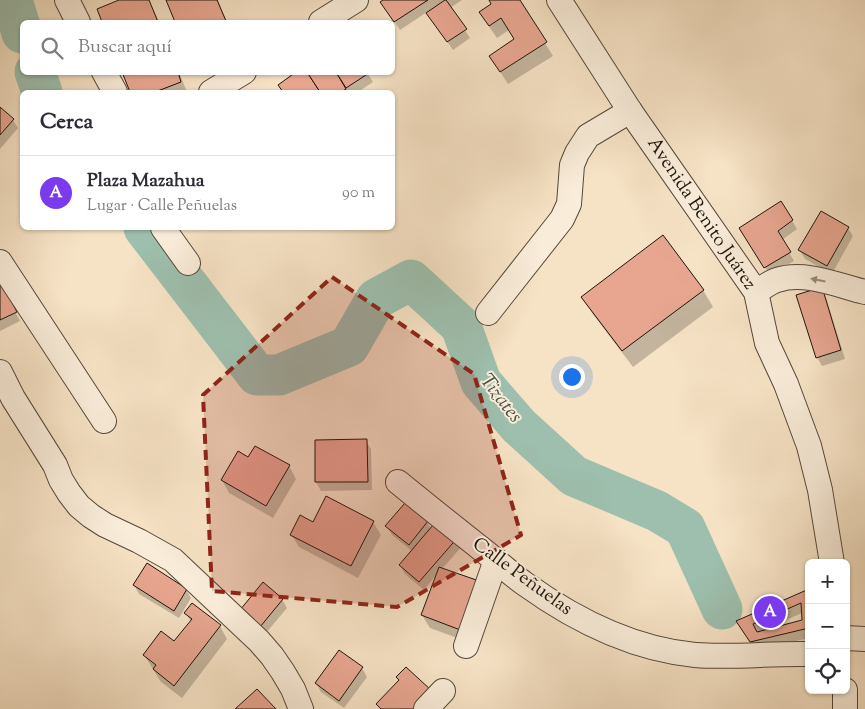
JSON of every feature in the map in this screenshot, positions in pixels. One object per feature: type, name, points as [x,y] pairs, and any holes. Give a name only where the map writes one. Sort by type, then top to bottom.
[{"type":"street","points":[[67,0],[77,20]]},
{"type":"street","points":[[324,20],[356,0]]},
{"type":"street","name":"Avenida Benito Juárez","points":[[559,0],[630,111],[756,292],[767,343],[786,384],[809,446],[820,490],[831,559]]},
{"type":"street","points":[[106,75],[114,90]]},
{"type":"street","points":[[220,90],[240,75]]},
{"type":"street","points":[[488,313],[562,219],[570,204],[572,165],[588,136],[630,111]]},
{"type":"street","points":[[164,230],[188,263]]},
{"type":"street","points":[[0,262],[104,421]]},
{"type":"street","points":[[756,292],[776,280],[794,277],[816,279],[865,292]]},
{"type":"street","points":[[0,372],[7,397],[55,465],[61,480],[79,506],[105,525],[139,540],[173,560],[259,641],[272,656],[293,689],[301,709]]},
{"type":"street","name":"Calle Peñuelas","points":[[398,482],[524,584],[554,604],[585,621],[617,635],[643,645],[696,655],[805,654]]},
{"type":"street","points":[[466,646],[496,560]]},
{"type":"street","points":[[850,638],[865,639]]},
{"type":"street","points":[[426,709],[444,691]]},
{"type":"street","points":[[845,694],[846,709]]},
{"type":"highlighted area","points":[[332,277],[474,374],[521,535],[397,607],[212,591],[203,395]]},
{"type":"building","points":[[119,0],[149,0],[157,20],[101,20],[97,9]]},
{"type":"building","points":[[166,0],[217,0],[226,20],[174,20]]},
{"type":"building","points":[[383,0],[428,0],[395,21],[380,2]]},
{"type":"building","points":[[445,0],[467,29],[447,42],[426,13]]},
{"type":"building","points":[[489,0],[520,0],[547,42],[500,72],[489,56],[514,39],[501,18],[489,26],[479,12],[491,4]]},
{"type":"building","points":[[123,75],[179,75],[181,82],[160,90],[129,90]]},
{"type":"building","points":[[292,75],[309,75],[319,90],[282,90],[278,85]]},
{"type":"building","points":[[309,75],[338,75],[346,89],[344,90],[319,90]]},
{"type":"building","points":[[338,75],[366,75],[346,88]]},
{"type":"building","points":[[0,107],[14,119],[0,135]]},
{"type":"building","points":[[781,201],[793,220],[778,231],[791,252],[764,268],[739,228]]},
{"type":"building","points":[[821,211],[849,227],[827,266],[798,250]]},
{"type":"building","points":[[663,235],[704,290],[622,351],[581,297]]},
{"type":"building","points":[[0,280],[17,312],[0,320]]},
{"type":"building","points":[[822,287],[841,350],[816,358],[796,295]]},
{"type":"building","points":[[367,439],[368,482],[315,482],[315,440]]},
{"type":"building","points":[[255,446],[290,465],[266,506],[221,480],[238,451],[248,457]]},
{"type":"building","points":[[326,496],[374,521],[351,566],[290,535],[300,515],[313,522]]},
{"type":"building","points":[[405,503],[428,521],[409,545],[385,526]]},
{"type":"building","points":[[439,518],[459,536],[419,582],[399,565]]},
{"type":"building","points":[[147,563],[187,589],[174,611],[133,585]]},
{"type":"building","points":[[439,567],[482,582],[463,631],[421,615]]},
{"type":"building","points":[[263,582],[283,599],[260,627],[240,610]]},
{"type":"building","points":[[805,591],[805,629],[750,642],[736,621]],"holes":[[[801,603],[802,620],[757,632],[753,624]]]},
{"type":"building","points":[[192,603],[221,625],[174,686],[153,669],[156,665],[143,655],[161,631],[174,641],[192,619],[184,613]]},
{"type":"building","points":[[339,650],[363,667],[339,701],[315,683]]},
{"type":"building","points":[[406,667],[432,691],[415,709],[381,709],[376,704],[399,680],[396,677]]},
{"type":"building","points":[[257,689],[276,709],[235,709]]},
{"type":"waterway","name":"Tizates","points":[[12,0],[20,26]]},
{"type":"waterway","name":"Tizates","points":[[36,75],[41,90]]},
{"type":"waterway","name":"Tizates","points":[[146,230],[257,375],[279,375],[349,346],[376,299],[411,280],[461,326],[481,382],[519,426],[574,476],[657,511],[685,528],[722,609]]},
{"type":"place","name":"Plaza Mazahua","points":[[770,612]]}]
